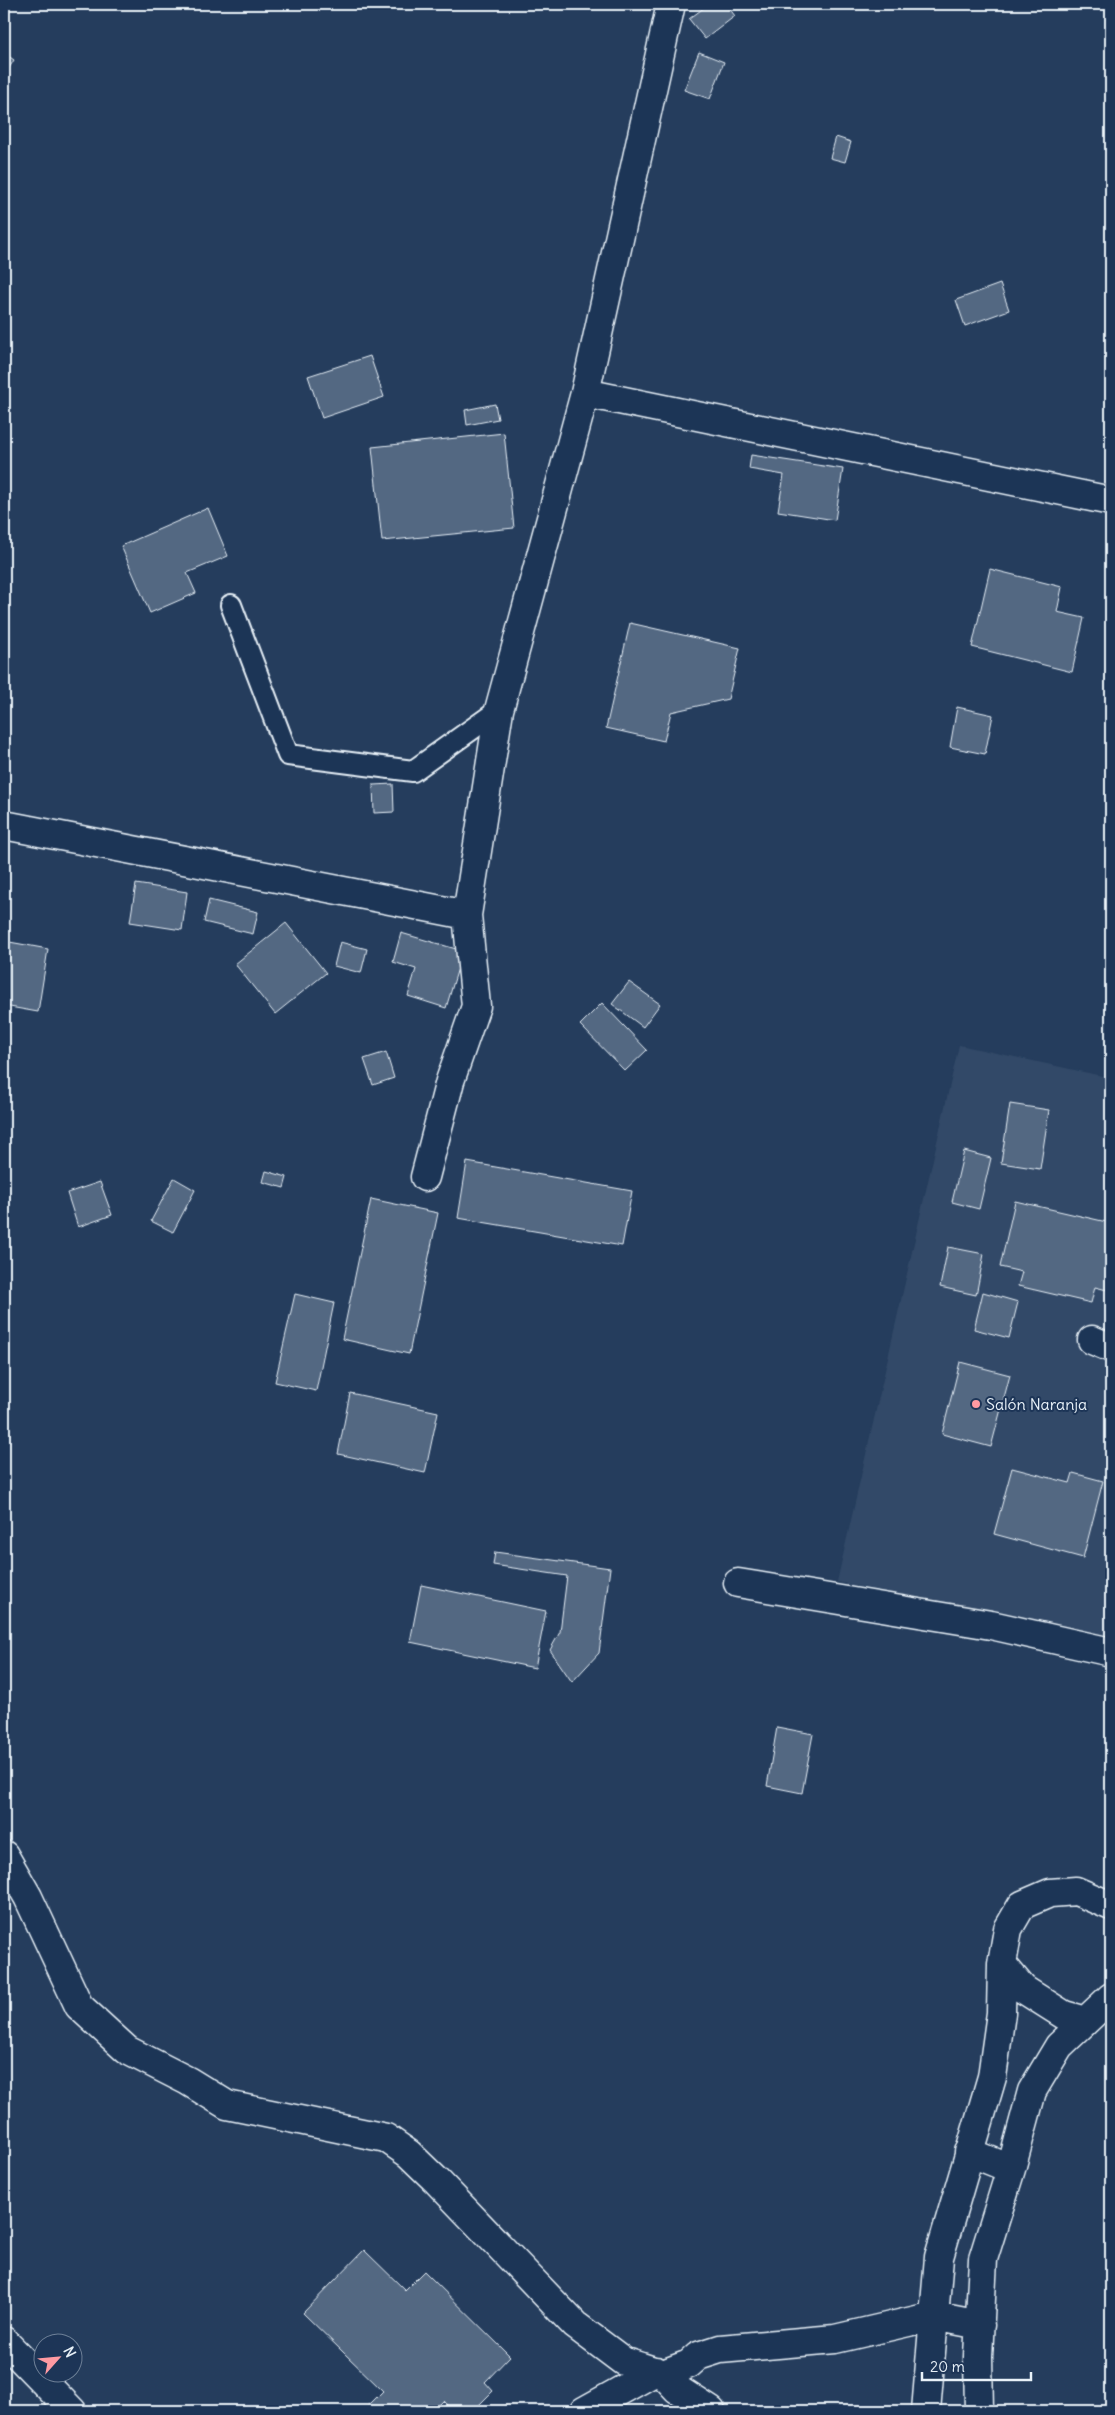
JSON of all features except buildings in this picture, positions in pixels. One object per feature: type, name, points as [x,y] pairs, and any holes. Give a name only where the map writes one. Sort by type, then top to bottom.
[{"type":"street","points":[[425,1177],[450,1081],[476,1006],[467,915],[499,710],[586,393],[671,4]]},
{"type":"street","points":[[586,393],[1111,501]]},
{"type":"street","points":[[4,825],[467,915]]},
{"type":"street","points":[[738,1583],[991,1625],[1111,1652]]},
{"type":"street","points":[[4,1855],[28,1897],[79,2006],[127,2050],[188,2081],[227,2105],[386,2138],[409,2154],[437,2181],[575,2326],[623,2361],[659,2372],[678,2389],[711,2411]]},
{"type":"street","points":[[926,2411],[939,2257],[992,2077],[1001,2013],[1002,1964],[1008,1929],[1022,1905],[1050,1893],[1076,1891],[1111,1906]]},
{"type":"street","points":[[1002,1964],[1022,1990],[1064,2015],[1085,2021]]},
{"type":"street","points":[[979,2411],[983,2259],[1011,2169],[1032,2091],[1059,2046],[1111,1997]]},
{"type":"street","points":[[969,2152],[1011,2169]]},
{"type":"street","points":[[584,2411],[659,2372],[689,2364],[698,2356],[720,2349],[835,2339],[934,2316],[980,2325]]},
{"type":"street","points":[[4,2341],[72,2411]]},
{"type":"lane","points":[[231,605],[288,755],[413,771],[499,710]]},
{"type":"shaded area","points":[[959,1045],[1111,1078],[1111,1638],[837,1582]]},
{"type":"place","name":"Salón Naranja","points":[[976,1404]]}]
